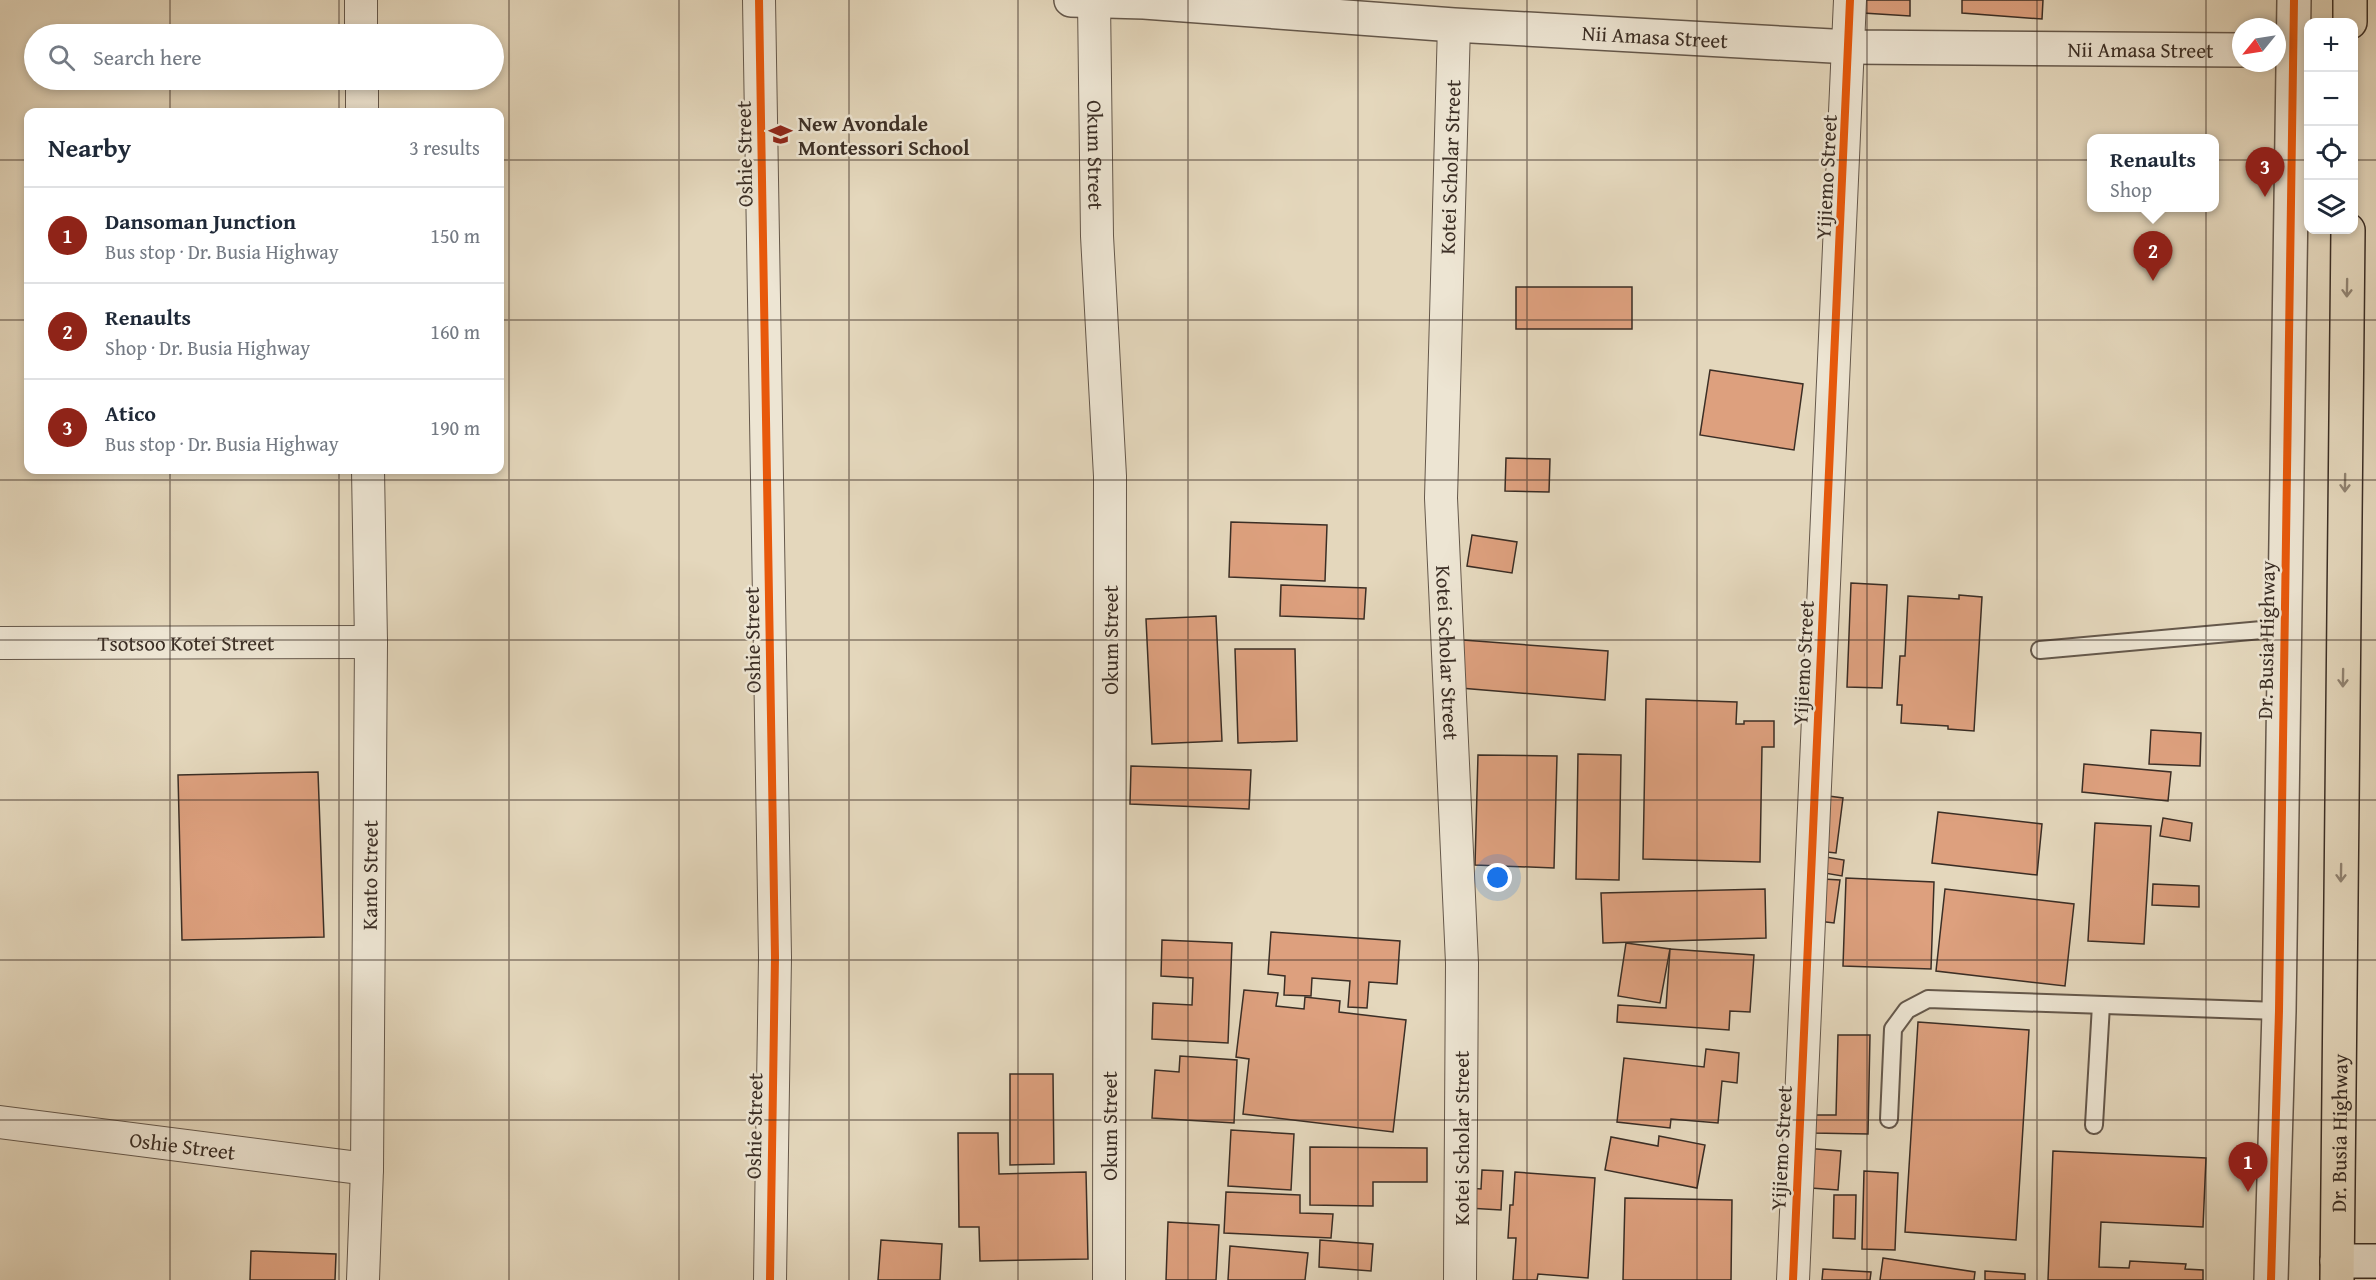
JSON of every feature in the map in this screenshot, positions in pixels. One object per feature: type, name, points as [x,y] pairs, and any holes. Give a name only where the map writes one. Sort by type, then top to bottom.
[{"type":"highway","points":[[2350,0],[2350,18]]},
{"type":"highway","name":"Dr. Busia Highway","points":[[2337,1271],[2348,234]]},
{"type":"street","points":[[361,0],[362,24]]},
{"type":"street","name":"Oshie Street","points":[[759,0],[775,957],[770,1280]]},
{"type":"street","name":"Yijiemo Street","points":[[1793,1280],[1850,47],[1850,0]]},
{"type":"street","name":"Dr. Busia Highway","points":[[2286,45],[2294,0]]},
{"type":"street","name":"Nii Amasa Street","points":[[1082,1],[1144,1],[1454,25],[1850,47],[2232,50]]},
{"type":"street","name":"Okum Street","points":[[1082,1],[1110,476],[1108,1280]]},
{"type":"street","name":"Kotei Scholar Street","points":[[1454,25],[1441,498],[1462,963],[1460,1280]]},
{"type":"street","name":"Dr. Busia Highway","points":[[2271,1280],[2279,1011],[2284,628],[2285,72]]},
{"type":"street","points":[[362,90],[362,108]]},
{"type":"street","name":"Kanto Street","points":[[363,1280],[367,1169],[371,642],[368,474]]},
{"type":"street","name":"Tsotsoo Kotei Street","points":[[0,643],[371,642]]},
{"type":"street","name":"Oshie Street","points":[[0,1122],[367,1169]]},
{"type":"street","points":[[2337,1271],[2376,1261]]},
{"type":"lane","points":[[2040,650],[2284,628]]},
{"type":"lane","points":[[1889,1119],[1893,1029],[1906,1010],[1928,999],[2279,1011]]},
{"type":"lane","points":[[2094,1125],[2101,1005]]},
{"type":"building","points":[[1864,0],[1910,0],[1910,16],[1863,13]]},
{"type":"building","points":[[1962,0],[2043,0],[2042,19],[1962,13]]},
{"type":"building","points":[[1516,287],[1632,287],[1632,329],[1516,329]]},
{"type":"building","points":[[1710,370],[1803,384],[1794,450],[1700,435]]},
{"type":"building","points":[[1506,458],[1550,459],[1549,492],[1505,491]]},
{"type":"building","points":[[1231,522],[1327,525],[1325,581],[1229,577]]},
{"type":"building","points":[[1472,535],[1517,542],[1512,573],[1467,566]]},
{"type":"building","points":[[1851,583],[1887,585],[1882,688],[1847,687]]},
{"type":"building","points":[[1281,585],[1366,588],[1364,619],[1280,616]]},
{"type":"building","points":[[1959,595],[1982,597],[1974,731],[1948,729],[1948,726],[1901,723],[1902,705],[1897,705],[1900,656],[1905,656],[1908,596],[1959,599]]},
{"type":"building","points":[[1216,616],[1222,741],[1152,744],[1146,619]]},
{"type":"building","points":[[1463,640],[1608,651],[1605,700],[1460,688]]},
{"type":"building","points":[[1235,649],[1295,649],[1297,741],[1238,743]]},
{"type":"building","points":[[1646,699],[1737,702],[1736,724],[1744,724],[1744,721],[1774,721],[1774,747],[1762,747],[1760,862],[1643,859]]},
{"type":"building","points":[[2151,730],[2201,733],[2200,766],[2149,764]]},
{"type":"building","points":[[1578,754],[1621,755],[1619,880],[1576,879]]},
{"type":"building","points":[[1478,755],[1557,756],[1554,868],[1475,865]]},
{"type":"building","points":[[2084,764],[2171,772],[2168,801],[2082,792]]},
{"type":"building","points":[[1131,766],[1251,770],[1249,809],[1130,804]]},
{"type":"building","points":[[318,772],[324,937],[182,940],[178,775]]},
{"type":"building","points":[[1821,795],[1843,798],[1836,853],[1818,851]]},
{"type":"building","points":[[1938,812],[2042,824],[2037,875],[1932,863]]},
{"type":"building","points":[[2163,818],[2192,823],[2190,841],[2160,836]]},
{"type":"building","points":[[2095,823],[2151,826],[2144,944],[2088,941]]},
{"type":"building","points":[[1820,856],[1844,860],[1842,876],[1818,872]]},
{"type":"building","points":[[1846,878],[1934,882],[1931,969],[1843,966]]},
{"type":"building","points":[[1823,879],[1840,880],[1834,923],[1818,921]]},
{"type":"building","points":[[2153,884],[2199,886],[2199,907],[2152,905]]},
{"type":"building","points":[[1765,889],[1766,938],[1603,943],[1601,893]]},
{"type":"building","points":[[1945,889],[2074,904],[2065,986],[1936,971]]},
{"type":"building","points":[[1271,932],[1400,941],[1397,984],[1369,982],[1367,1008],[1348,1007],[1350,981],[1312,978],[1311,996],[1284,995],[1285,976],[1268,974]]},
{"type":"building","points":[[1162,940],[1232,943],[1228,1043],[1152,1039],[1153,1003],[1192,1005],[1193,978],[1161,976]]},
{"type":"building","points":[[1626,943],[1670,949],[1660,1003],[1618,996]]},
{"type":"building","points":[[1670,949],[1754,955],[1750,1012],[1730,1011],[1729,1030],[1617,1022],[1618,1005],[1666,1008]]},
{"type":"building","points":[[1244,990],[1278,993],[1276,1006],[1304,1009],[1305,997],[1340,1001],[1339,1012],[1406,1020],[1393,1132],[1243,1114],[1249,1059],[1236,1057]]},
{"type":"building","points":[[1918,1022],[2029,1030],[2016,1240],[1905,1232]]},
{"type":"building","points":[[1838,1035],[1870,1035],[1868,1134],[1812,1133],[1812,1115],[1836,1115]]},
{"type":"building","points":[[1706,1049],[1739,1053],[1737,1083],[1722,1081],[1718,1123],[1671,1119],[1670,1128],[1617,1122],[1624,1058],[1704,1067]]},
{"type":"building","points":[[1180,1056],[1237,1060],[1234,1123],[1152,1118],[1155,1070],[1179,1072]]},
{"type":"building","points":[[1010,1074],[1053,1074],[1054,1164],[1010,1165]]},
{"type":"building","points":[[1231,1130],[1294,1134],[1291,1190],[1228,1186]]},
{"type":"building","points":[[958,1133],[998,1133],[999,1174],[1086,1172],[1088,1259],[980,1261],[979,1227],[959,1227]]},
{"type":"building","points":[[1659,1136],[1705,1145],[1697,1188],[1605,1170],[1611,1137],[1658,1146]]},
{"type":"building","points":[[1310,1147],[1427,1148],[1427,1182],[1373,1182],[1373,1206],[1310,1205]]},
{"type":"building","points":[[1804,1148],[1841,1151],[1838,1190],[1811,1188]]},
{"type":"building","points":[[2053,1151],[2206,1158],[2203,1227],[2101,1222],[2099,1267],[2129,1268],[2130,1261],[2186,1264],[2185,1269],[2203,1270],[2203,1280],[2048,1280]]},
{"type":"building","points":[[1482,1170],[1503,1171],[1501,1210],[1468,1208],[1469,1188],[1481,1189]]},
{"type":"building","points":[[1864,1171],[1898,1173],[1895,1250],[1862,1249]]},
{"type":"building","points":[[1515,1172],[1595,1178],[1588,1278],[1538,1274],[1537,1280],[1513,1280],[1516,1238],[1508,1238]]},
{"type":"building","points":[[1226,1192],[1300,1195],[1300,1213],[1333,1214],[1331,1238],[1224,1233]]},
{"type":"building","points":[[1834,1195],[1856,1195],[1855,1239],[1833,1238]]},
{"type":"building","points":[[1625,1198],[1732,1200],[1731,1280],[1623,1280]]},
{"type":"building","points":[[1168,1222],[1219,1225],[1216,1280],[1166,1280]]},
{"type":"building","points":[[881,1240],[942,1244],[940,1280],[878,1280]]},
{"type":"building","points":[[1320,1240],[1373,1244],[1371,1271],[1319,1267]]},
{"type":"building","points":[[1230,1246],[1308,1253],[1305,1280],[1228,1280]]},
{"type":"building","points":[[251,1251],[336,1254],[335,1280],[250,1280]]},
{"type":"building","points":[[1883,1258],[1975,1272],[1974,1280],[1880,1280]]},
{"type":"building","points":[[1823,1269],[1871,1272],[1870,1280],[1822,1280]]},
{"type":"building","points":[[1985,1271],[2025,1274],[2025,1280],[1985,1280]]},
{"type":"cycle path","points":[[759,0],[775,957],[770,1280]]},
{"type":"cycle path","points":[[1793,1280],[1850,0]]},
{"type":"cycle path","points":[[2271,1280],[2279,1011],[2294,0]]},
{"type":"place","name":"New Avondale Montessori School","points":[[780,135]]},
{"type":"place","name":"Atico","points":[[2265,197]]},
{"type":"place","name":"Renaults","points":[[2153,281]]},
{"type":"place","name":"Dansoman Junction","points":[[2248,1192]]}]
